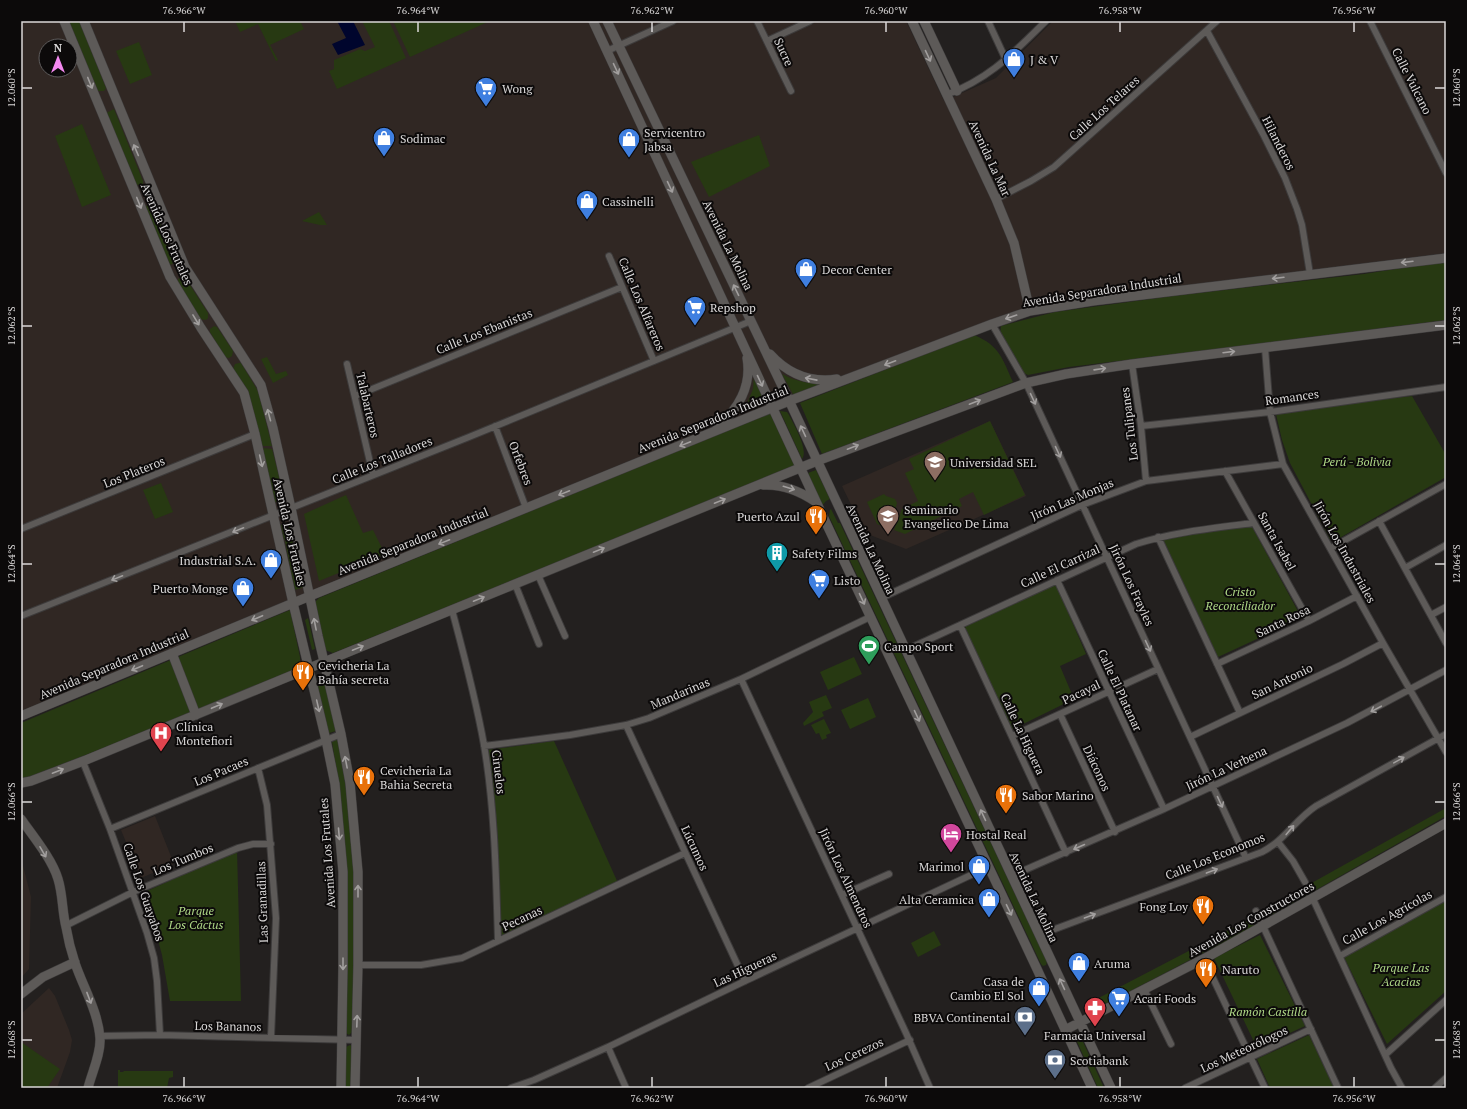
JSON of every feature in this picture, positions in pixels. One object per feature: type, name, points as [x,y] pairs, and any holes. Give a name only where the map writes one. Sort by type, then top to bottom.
[{"type":"main road","name":"Avenida Los Frutales","points":[[64,21],[170,277],[201,328],[244,393],[255,434],[335,784],[343,872],[342,1088]]},
{"type":"main road","name":"Avenida Los Frutales","points":[[84,21],[185,267],[261,385],[292,508],[324,662],[341,734],[350,783],[358,872],[358,965],[355,1088]]},
{"type":"main road","points":[[593,21],[870,617],[1038,969],[1092,1088]]},
{"type":"main road","name":"Avenida La Molina","points":[[607,21],[817,460],[1111,1088]]},
{"type":"main road","name":"Avenida La Mar","points":[[912,21],[996,199],[1014,243],[1030,311]]},
{"type":"main road","points":[[924,21],[957,91]]},
{"type":"main road","points":[[641,123],[653,118]]},
{"type":"main road","points":[[690,230],[704,224]]},
{"type":"main road","name":"Avenida Separadora Industrial","points":[[21,716],[772,407],[1030,311],[1093,301],[1446,258]]},
{"type":"main road","points":[[22,784],[83,762],[817,460],[1026,382],[1132,364],[1446,325]]},
{"type":"main road","points":[[761,343],[778,363],[798,376],[822,380],[850,378]]},
{"type":"main road","points":[[702,437],[728,418],[738,405],[744,393],[748,364],[745,349]]},
{"type":"main road","points":[[757,485],[783,486],[795,490],[817,503]]},
{"type":"main road","points":[[824,517],[826,508],[832,505],[837,509],[847,524]]},
{"type":"main road","points":[[172,653],[196,715]]},
{"type":"main road","points":[[21,819],[41,847],[57,877],[61,893],[65,926],[75,962],[89,998],[99,1036],[97,1060],[88,1088]]},
{"type":"main road","name":"Avenida Los Constructores","points":[[1065,1030],[1263,927],[1446,823]]},
{"type":"main road","points":[[21,994],[43,977],[75,962]]},
{"type":"main road","points":[[1038,969],[1041,972],[1049,970],[1051,962]]},
{"type":"main road","points":[[1058,1014],[1072,1006]]},
{"type":"street","points":[[608,52],[673,21]]},
{"type":"street","name":"Sucre","points":[[757,21],[791,91]]},
{"type":"street","points":[[767,41],[810,21]]},
{"type":"street","points":[[988,21],[1006,60]]},
{"type":"street","points":[[946,95],[957,91],[987,75],[1006,60],[1046,21]]},
{"type":"street","name":"Calle Los Telares","points":[[996,199],[1054,167],[1217,21]]},
{"type":"street","name":"Calle Vulcano","points":[[1370,21],[1446,173]]},
{"type":"street","name":"Hilanderos","points":[[1207,31],[1285,178],[1302,225],[1310,274]]},
{"type":"street","name":"Calle Los Alfareros","points":[[610,256],[654,361]]},
{"type":"street","name":"Calle Los Ebanistas","points":[[354,396],[622,287]]},
{"type":"street","name":"Calle Los Talladores","points":[[21,616],[292,508],[751,321]]},
{"type":"street","name":"Jirón Los Frayles","points":[[992,324],[1026,382],[1246,858]]},
{"type":"street","name":"Jirón Los Industriales","points":[[1265,348],[1270,412],[1283,464],[1446,752]]},
{"type":"street","name":"Talabarteros","points":[[347,364],[373,475]]},
{"type":"street","name":"Los Tulipanes","points":[[1132,364],[1141,426],[1146,481]]},
{"type":"street","name":"Romances","points":[[1141,426],[1270,412],[1446,387]]},
{"type":"street","name":"Orfebres","points":[[494,426],[526,508]]},
{"type":"street","name":"Los Plateros","points":[[21,530],[255,434]]},
{"type":"street","name":"Jirón Las Monjas","points":[[881,598],[1082,505],[1146,481],[1283,464]]},
{"type":"street","name":"Santa Isabel","points":[[1225,472],[1309,621]]},
{"type":"street","points":[[1331,548],[1446,484]]},
{"type":"street","points":[[1379,521],[1446,643]]},
{"type":"street","name":"Calle El Carrizal","points":[[906,650],[1136,544],[1178,533],[1254,523]]},
{"type":"street","points":[[1158,537],[1240,714]]},
{"type":"street","points":[[1405,568],[1446,545]]},
{"type":"street","points":[[538,575],[565,636]]},
{"type":"street","name":"Calle El Platanar","points":[[1057,580],[1164,809]]},
{"type":"street","points":[[514,584],[539,644]]},
{"type":"street","name":"Santa Rosa","points":[[1217,664],[1309,621],[1357,596]]},
{"type":"street","points":[[1431,615],[1446,607]]},
{"type":"street","name":"Ciruelos","points":[[452,610],[478,712],[484,746],[492,812],[496,868],[498,941]]},
{"type":"street","name":"Mandarinas","points":[[484,746],[570,735],[626,725],[648,718],[741,679],[870,617]]},
{"type":"street","name":"Calle La Higuera","points":[[960,625],[1066,853]]},
{"type":"street","name":"San Antonio","points":[[1190,737],[1343,664],[1383,643]]},
{"type":"street","name":"Pacayal","points":[[1012,736],[1158,668]]},
{"type":"street","name":"Jirón La Verbena","points":[[1011,876],[1115,832],[1347,723],[1446,670]]},
{"type":"street","name":"Jirón Los Almendros","points":[[741,679],[910,1040],[930,1088]]},
{"type":"street","name":"Diáconos","points":[[1060,714],[1115,832]]},
{"type":"street","name":"Lúcumos","points":[[626,725],[745,981]]},
{"type":"street","name":"Los Pacaes","points":[[110,829],[341,734]]},
{"type":"street","name":"Calle Los Economos","points":[[1039,935],[1262,852],[1278,842],[1300,818],[1312,809],[1446,734]]},
{"type":"street","name":"Calle Los Guayabos","points":[[83,762],[133,892],[154,958],[157,981],[160,1036]]},
{"type":"street","name":"Las Granadillas","points":[[258,768],[266,805],[276,918],[271,1037]]},
{"type":"street","points":[[1278,842],[1293,861],[1305,882]]},
{"type":"street","name":"Los Tumbos","points":[[65,926],[133,892],[238,848],[253,844],[270,844]]},
{"type":"street","name":"Pecanas","points":[[358,965],[421,965],[440,963],[462,958],[685,853]]},
{"type":"street","name":"Las Higueras","points":[[511,1088],[534,1080],[608,1047],[988,867]]},
{"type":"street","points":[[842,895],[889,874]]},
{"type":"street","name":"Calle Los Agrícolas","points":[[1340,956],[1446,897]]},
{"type":"street","points":[[1313,898],[1385,1055],[1402,1088]]},
{"type":"street","points":[[1256,911],[1338,1088]]},
{"type":"street","points":[[1204,959],[1265,1088]]},
{"type":"street","points":[[1144,989],[1171,1044]]},
{"type":"street","points":[[1385,1055],[1446,1000]]},
{"type":"street","name":"Los Meteorólogos","points":[[1187,1088],[1311,1029]]},
{"type":"street","name":"Los Bananos","points":[[99,1036],[271,1037],[356,1040]]},
{"type":"street","name":"Los Cerezos","points":[[808,1088],[817,1086],[910,1040]]},
{"type":"street","points":[[608,1047],[626,1088]]},
{"type":"street","points":[[1435,1088],[1446,1078]]},
{"type":"shaded area","points":[[21,21],[906,21],[944,101],[996,78],[1053,21],[1446,21],[1446,253],[1197,284],[1025,309],[692,435],[21,712]]},
{"type":"shaded area","name":"Universidad SEL","points":[[990,421],[1026,496],[906,549],[865,533],[842,486]]},
{"type":"shaded area","points":[[155,816],[174,864],[141,878],[121,830]]},
{"type":"shaded area","points":[[21,858],[31,897],[29,969],[21,978]]},
{"type":"shaded area","points":[[49,988],[55,996],[69,1030],[72,1040],[70,1052],[57,1088],[21,1088],[21,1014]]},
{"type":"green space","points":[[69,21],[79,21],[106,88],[104,91],[98,91],[78,43],[78,38],[76,38]]},
{"type":"green space","points":[[235,21],[300,21],[304,29],[270,45],[278,60],[276,61],[258,24],[240,32]]},
{"type":"green space","points":[[362,21],[389,21],[406,58],[337,89],[329,71],[334,69],[334,60],[360,49],[365,51],[375,47]]},
{"type":"green space","points":[[393,21],[490,21],[410,57]]},
{"type":"green space","points":[[139,42],[152,75],[130,84],[116,51]]},
{"type":"green space","points":[[114,109],[143,184],[137,185],[106,113]]},
{"type":"green space","points":[[82,124],[111,195],[82,207],[55,136]]},
{"type":"green space","points":[[759,135],[770,166],[709,197],[691,162]]},
{"type":"green space","points":[[152,203],[176,262],[168,266],[144,207]]},
{"type":"green space","points":[[319,212],[327,225],[302,221]]},
{"type":"green space","points":[[1446,261],[1446,320],[1069,367],[1028,375],[1020,371],[1000,335],[1001,326],[1055,312],[1173,296],[1364,274]]},
{"type":"green space","points":[[182,277],[186,279],[208,313],[208,318],[206,320],[200,319],[178,283],[178,279]]},
{"type":"green space","points":[[214,326],[217,327],[233,351],[232,356],[229,358],[225,357],[210,332],[210,329]]},
{"type":"green space","points":[[974,335],[983,339],[995,348],[1003,359],[1013,382],[822,454],[800,403]]},
{"type":"green space","points":[[267,357],[276,374],[286,371],[288,375],[273,383],[261,359]]},
{"type":"green space","points":[[241,363],[258,391],[272,446],[262,446],[248,390],[233,369],[235,364]]},
{"type":"green space","points":[[782,374],[804,382],[828,383],[794,396]]},
{"type":"green space","points":[[754,375],[764,399],[746,406],[753,389]]},
{"type":"green space","name":"Perú - Bolivia","points":[[1412,396],[1446,455],[1446,477],[1336,540],[1330,539],[1290,463],[1282,440],[1276,412]]},
{"type":"green space","points":[[780,411],[787,412],[797,431],[804,450],[802,459]]},
{"type":"green space","points":[[770,413],[796,466],[333,653],[325,650],[315,604],[319,598]]},
{"type":"green space","points":[[990,421],[1025,495],[984,515],[973,492],[959,499],[962,506],[905,534],[894,530],[902,509],[918,501],[905,473],[914,469],[909,459]]},
{"type":"green space","points":[[262,448],[272,449],[285,500],[275,502]]},
{"type":"green space","points":[[816,470],[830,499],[822,506],[808,473]]},
{"type":"green space","points":[[161,483],[173,512],[155,519],[143,490]]},
{"type":"green space","points":[[884,494],[895,499],[897,503],[890,529],[877,524],[867,502]]},
{"type":"green space","points":[[346,495],[363,533],[373,530],[385,554],[319,581],[304,514]]},
{"type":"green space","points":[[831,509],[838,523],[840,523],[1047,962],[1046,965],[1043,966],[1041,964],[829,516]]},
{"type":"green space","points":[[289,522],[292,537],[284,540],[281,525]]},
{"type":"green space","name":"Cristo Reconciliador","points":[[1250,523],[1300,615],[1300,619],[1218,657],[1163,539]]},
{"type":"green space","points":[[293,539],[304,587],[295,590],[285,541]]},
{"type":"green space","points":[[1054,585],[1057,587],[1086,654],[1060,666],[1074,699],[1013,729],[1010,727],[965,628],[966,626]]},
{"type":"green space","points":[[290,610],[300,657],[300,664],[298,668],[158,727],[21,780],[21,723]]},
{"type":"green space","points":[[308,618],[315,649],[312,650],[305,620]]},
{"type":"green space","points":[[854,657],[862,674],[828,690],[820,672]]},
{"type":"green space","points":[[325,681],[336,731],[329,733],[317,683]]},
{"type":"green space","points":[[826,695],[832,708],[822,712],[824,716],[804,726],[803,723],[813,712],[809,702]]},
{"type":"green space","points":[[868,698],[876,717],[850,729],[841,710]]},
{"type":"green space","points":[[824,719],[831,733],[826,735],[827,738],[822,740],[819,733],[816,734],[811,725]]},
{"type":"green space","points":[[338,740],[346,790],[352,840],[355,894],[352,1032],[349,1035],[346,1033],[339,784],[332,742]]},
{"type":"green space","points":[[554,741],[618,883],[500,938],[487,750]]},
{"type":"green space","points":[[1446,808],[1446,816],[1270,916],[1266,916],[1265,909]]},
{"type":"green space","name":"Parque Los Cáctus","points":[[237,850],[241,1001],[170,1001],[162,955],[145,892]]},
{"type":"green space","points":[[21,862],[23,870],[22,973],[21,973]]},
{"type":"green space","name":"Parque Las Acacias","points":[[1446,901],[1446,991],[1387,1044],[1344,957]]},
{"type":"green space","points":[[1250,919],[1255,926],[1090,1012],[1087,1004]]},
{"type":"green space","points":[[934,931],[941,945],[918,957],[911,943]]},
{"type":"green space","name":"Ramón Castilla","points":[[1260,935],[1305,1026],[1257,1048],[1214,958]]},
{"type":"green space","points":[[1079,1033],[1104,1088],[1098,1088],[1074,1035]]},
{"type":"green space","name":"Ramón Castilla","points":[[1309,1035],[1334,1088],[1270,1088],[1257,1059]]},
{"type":"green space","points":[[21,1042],[60,1069],[47,1088],[21,1088]]},
{"type":"green space","points":[[350,1045],[352,1046],[351,1088],[345,1088],[346,1047]]},
{"type":"green space","points":[[118,1070],[120,1070],[120,1072],[173,1071],[173,1077],[169,1078],[167,1088],[118,1088]]},
{"type":"water","points":[[337,21],[353,21],[365,45],[338,55],[332,44],[346,38]]},
{"type":"place","name":"J & V","points":[[1014,78]]},
{"type":"place","name":"Wong","points":[[486,108]]},
{"type":"place","name":"Sodimac","points":[[384,158]]},
{"type":"place","name":"Servicentro Jabsa","points":[[629,158]]},
{"type":"place","name":"Cassinelli","points":[[587,220]]},
{"type":"place","name":"Decor Center","points":[[806,288]]},
{"type":"place","name":"Repshop","points":[[695,326]]},
{"type":"place","name":"Universidad SEL","points":[[935,482]]},
{"type":"place","name":"Puerto Azul","points":[[816,536]]},
{"type":"place","name":"Seminario Evangelico De Lima","points":[[888,536]]},
{"type":"place","name":"Safety Films","points":[[777,572]]},
{"type":"place","name":"Industrial S.A.","points":[[271,580]]},
{"type":"place","name":"Listo","points":[[819,600]]},
{"type":"place","name":"Puerto Monge","points":[[243,608]]},
{"type":"place","name":"Campo Sport","points":[[869,666]]},
{"type":"place","name":"Cevicheria La Bahía secreta","points":[[303,692]]},
{"type":"place","name":"Clínica Montefiori","points":[[161,752]]},
{"type":"place","name":"Cevicheria La Bahia Secreta","points":[[364,796]]},
{"type":"place","name":"Sabor Marino","points":[[1006,814]]},
{"type":"place","name":"Hostal Real","points":[[951,854]]},
{"type":"place","name":"Marimol","points":[[979,886]]},
{"type":"place","name":"Alta Ceramica","points":[[989,918]]},
{"type":"place","name":"Fong Loy","points":[[1203,926]]},
{"type":"place","name":"Aruma","points":[[1079,982]]},
{"type":"place","name":"Naruto","points":[[1206,988]]},
{"type":"place","name":"Casa de Cambio El Sol","points":[[1039,1008]]},
{"type":"place","name":"Acari Foods","points":[[1119,1018]]},
{"type":"place","name":"Farmacia Universal","points":[[1095,1028]]},
{"type":"place","name":"BBVA Continental","points":[[1025,1036]]},
{"type":"place","name":"Scotiabank","points":[[1055,1080]]}]
